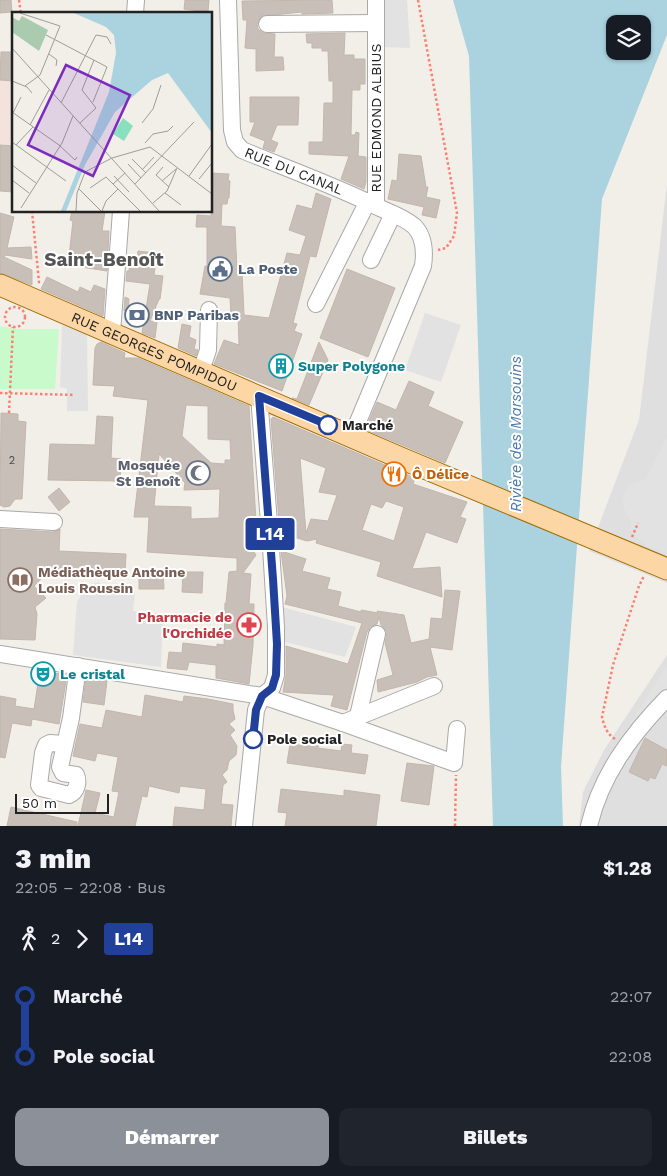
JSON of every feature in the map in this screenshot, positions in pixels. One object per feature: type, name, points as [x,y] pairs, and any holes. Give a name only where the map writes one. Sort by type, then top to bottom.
[{"type":"main road","name":"RUE GEORGES POMPIDOU","points":[[0,285],[24,303],[112,333],[659,566]]},
{"type":"street","name":"RUE DU CANAL","points":[[228,0],[232,130],[237,146],[242,150],[372,204]]},
{"type":"street","name":"RUE EDMOND ALBIUS","points":[[376,0],[372,204],[414,226],[420,234],[424,249]]},
{"type":"street","points":[[267,24],[376,23]]},
{"type":"street","points":[[316,304],[372,204]]},
{"type":"street","points":[[112,333],[121,212]]},
{"type":"street","points":[[371,260],[393,214]]},
{"type":"street","points":[[352,436],[423,266],[424,249]]},
{"type":"street","points":[[201,371],[208,350],[209,310]]},
{"type":"street","points":[[244,826],[256,710],[262,696],[272,688],[276,675],[277,644],[259,396]]},
{"type":"street","points":[[0,519],[54,522]]},
{"type":"street","points":[[358,716],[377,634]]},
{"type":"street","points":[[0,654],[262,696],[454,763],[457,730]]},
{"type":"street","points":[[64,744],[71,718],[78,666]]},
{"type":"street","points":[[343,723],[434,686]]},
{"type":"street","points":[[589,826],[598,795],[616,760],[647,718],[667,698]]},
{"type":"path","points":[[418,0],[458,213],[454,236],[446,248],[435,251],[424,249]]},
{"type":"path","points":[[24,303],[10,308],[5,315],[6,323],[13,327],[20,326],[25,320],[24,303],[38,282],[32,212]]},
{"type":"path","points":[[9,414],[13,327]]},
{"type":"path","points":[[0,393],[75,396]]},
{"type":"path","points":[[615,739],[609,735],[602,717],[613,665],[639,586],[659,566]]},
{"type":"path","points":[[454,763],[456,780],[455,826]]},
{"type":"shaded area","points":[[383,0],[407,0],[410,48],[383,47]]},
{"type":"shaded area","points":[[0,51],[12,53],[12,146],[0,145]]},
{"type":"shaded area","points":[[667,184],[667,583],[589,551],[639,420]]},
{"type":"shaded area","points":[[425,313],[461,325],[441,382],[405,370]]},
{"type":"shaded area","points":[[62,325],[87,333],[88,411],[67,411],[67,389],[60,387]]},
{"type":"shaded area","points":[[667,437],[667,553],[645,546],[630,529],[631,521],[624,509],[623,495],[630,485],[646,479]]},
{"type":"shaded area","points":[[98,582],[107,589],[135,592],[133,611],[163,614],[161,667],[73,655],[77,602],[90,585]]},
{"type":"shaded area","points":[[282,607],[356,627],[345,657],[285,642]]},
{"type":"shaded area","points":[[667,655],[667,826],[579,826],[583,792],[604,750]]},
{"type":"shaded area","points":[[667,666],[667,692],[625,737],[622,736]]},
{"type":"green space","points":[[0,326],[17,329],[59,329],[55,389],[0,389]]},
{"type":"water","name":"Rivière des Marsouins","points":[[453,0],[667,0],[667,35],[602,199],[561,767],[563,826],[493,826],[469,56]]},
{"type":"building","points":[[0,0],[11,0],[12,12],[0,13]]},
{"type":"building","points":[[185,0],[209,0],[208,12],[184,9]]},
{"type":"building","points":[[332,0],[333,13],[302,14],[302,12],[262,16],[257,24],[258,29],[263,33],[275,34],[274,57],[283,57],[284,70],[256,71],[256,49],[245,48],[247,20],[243,20],[242,1]]},
{"type":"building","points":[[345,33],[344,55],[354,55],[354,59],[365,59],[365,84],[360,84],[360,90],[352,90],[351,135],[355,135],[356,132],[359,133],[358,156],[366,157],[366,182],[364,189],[341,179],[349,156],[309,154],[309,142],[323,142],[324,103],[333,103],[333,81],[329,81],[328,51],[322,51],[322,48],[312,48],[312,43],[307,43],[306,34]]},
{"type":"building","points":[[1,52],[12,52],[12,81],[0,80]]},
{"type":"building","points":[[250,97],[299,97],[298,125],[277,125],[271,140],[278,143],[274,152],[263,148],[265,141],[250,135],[255,122],[250,122]]},
{"type":"building","points":[[0,145],[12,146],[12,192],[0,191]]},
{"type":"building","points":[[399,154],[421,156],[426,187],[428,187],[426,197],[440,200],[436,218],[422,215],[424,207],[388,199],[392,180],[397,181]]},
{"type":"building","points":[[212,173],[229,174],[229,198],[227,204],[222,204],[221,226],[235,227],[237,271],[242,272],[244,315],[269,318],[287,253],[300,255],[306,236],[289,230],[297,205],[312,209],[316,193],[331,199],[316,257],[310,256],[293,323],[297,324],[294,331],[302,334],[282,391],[214,364],[224,340],[239,345],[238,315],[231,315],[230,298],[200,294],[205,266],[207,266],[207,227],[196,227],[197,215],[211,216]]},
{"type":"building","points":[[72,212],[105,212],[102,231],[109,231],[107,271],[68,265],[73,221],[70,220]]},
{"type":"building","points":[[0,213],[14,217],[7,248],[31,247],[32,259],[5,255],[4,257],[32,270],[32,285],[0,273]]},
{"type":"building","points":[[138,251],[157,253],[154,275],[163,276],[160,299],[150,321],[157,322],[155,338],[142,333],[150,284],[126,281],[130,261],[137,262]]},
{"type":"building","points":[[347,269],[395,288],[368,357],[320,338]]},
{"type":"building","points":[[47,277],[78,292],[80,287],[91,292],[94,285],[105,289],[103,316],[41,289]]},
{"type":"building","points":[[125,297],[129,299],[128,310],[124,311]]},
{"type":"building","points":[[182,324],[191,326],[189,337],[196,340],[194,349],[198,350],[196,356],[178,348]]},
{"type":"building","points":[[101,342],[125,353],[124,358],[138,358],[249,406],[256,521],[250,540],[255,541],[254,552],[256,555],[243,573],[251,574],[249,604],[254,604],[253,645],[249,684],[216,678],[216,665],[189,662],[187,670],[167,668],[169,652],[182,653],[183,643],[217,647],[217,644],[224,645],[225,603],[229,572],[237,571],[237,558],[147,552],[149,517],[134,517],[148,400],[113,396],[115,386],[93,385],[95,348]],"holes":[[[186,405],[208,406],[208,439],[230,440],[231,460],[225,460],[225,464],[211,463],[182,436]],[[159,454],[185,483],[184,490],[220,489],[219,518],[191,519],[191,507],[154,506]]]},
{"type":"building","points":[[319,342],[328,360],[309,405],[292,398],[297,399]]},
{"type":"building","points":[[409,381],[434,392],[428,406],[463,422],[445,463],[369,431],[366,428],[377,402],[396,410]]},
{"type":"building","points":[[1,413],[18,414],[18,421],[26,422],[22,499],[15,499],[10,506],[4,507],[0,505]]},
{"type":"building","points":[[97,416],[113,417],[111,458],[121,459],[120,481],[48,480],[50,444],[95,445]]},
{"type":"building","points":[[273,417],[415,478],[413,484],[467,502],[460,517],[466,519],[457,543],[426,532],[412,569],[440,567],[442,597],[377,576],[381,562],[316,543],[317,539],[307,541],[280,533],[271,419]],"holes":[[[300,458],[326,468],[319,492],[337,495],[328,521],[311,519],[306,533]],[[386,501],[404,507],[394,541],[362,530],[371,504],[382,508]]]},
{"type":"building","points":[[59,488],[70,502],[59,511],[48,497]]},
{"type":"building","name":"Médiathèque Antoine Louis Roussin","points":[[0,529],[53,532],[60,529],[59,551],[126,554],[125,574],[50,570],[34,586],[46,598],[35,607],[37,614],[35,640],[0,639]]},
{"type":"building","points":[[281,551],[306,559],[302,571],[330,578],[327,589],[341,592],[338,606],[361,612],[361,610],[378,613],[377,611],[404,615],[411,643],[429,639],[431,618],[442,619],[445,590],[460,591],[452,650],[430,647],[437,675],[378,692],[377,680],[393,675],[385,643],[387,632],[381,625],[379,617],[377,624],[370,627],[367,632],[347,710],[331,706],[334,695],[283,692],[286,675],[286,646],[348,664],[362,623],[285,604],[287,596]]},
{"type":"building","points":[[163,572],[164,589],[139,589],[139,573]]},
{"type":"building","points":[[183,572],[203,572],[202,593],[182,592]]},
{"type":"building","points":[[40,671],[67,675],[59,724],[32,719],[31,726],[12,723],[5,758],[0,757],[0,696],[16,699],[15,706],[34,709]]},
{"type":"building","points":[[86,678],[107,681],[104,705],[83,702]]},
{"type":"building","points":[[145,695],[183,702],[184,696],[233,704],[235,719],[229,724],[235,730],[230,735],[237,746],[236,755],[229,761],[227,770],[222,775],[227,782],[223,785],[221,804],[233,805],[231,826],[173,826],[175,807],[204,810],[206,789],[180,786],[179,793],[149,786],[147,797],[142,796],[135,826],[78,826],[86,790],[100,793],[95,813],[114,817],[119,792],[112,791],[118,757],[97,753],[95,761],[73,756],[80,724],[102,728],[106,710],[142,717]]},
{"type":"building","points":[[645,738],[667,750],[667,766],[662,764],[655,779],[650,777],[648,781],[629,772]]},
{"type":"building","points":[[309,739],[319,740],[318,748],[341,751],[342,744],[352,745],[351,753],[368,755],[365,774],[287,763],[290,744],[308,746]]},
{"type":"building","points":[[407,763],[434,766],[429,805],[401,801]]},
{"type":"building","points":[[281,789],[344,796],[344,790],[380,795],[376,826],[285,826],[287,813],[278,812]]},
{"type":"building","points":[[11,807],[77,822],[77,826],[7,826]]},
{"type":"bus line","name":"L14","points":[[253,739],[256,710],[262,696],[272,688],[276,675],[277,644],[259,396],[328,425]]},
{"type":"place","name":"La Poste","points":[[220,269]]},
{"type":"place","name":"BNP Paribas","points":[[137,315]]},
{"type":"place","name":"Super Polygone","points":[[281,366]]},
{"type":"place","name":"Marché","points":[[328,425]]},
{"type":"place","name":"Mosquée St Benoît","points":[[198,473]]},
{"type":"place","name":"Ô Délice","points":[[394,474]]},
{"type":"place","name":"Médiathèque Antoine Louis Roussin","points":[[20,580]]},
{"type":"place","name":"Pharmacie de l'Orchidée","points":[[249,625]]},
{"type":"place","name":"Le cristal","points":[[43,674]]},
{"type":"place","name":"Pole social","points":[[253,739]]},
{"type":"district","name":"Saint-Benoît","points":[[104,259]]}]
